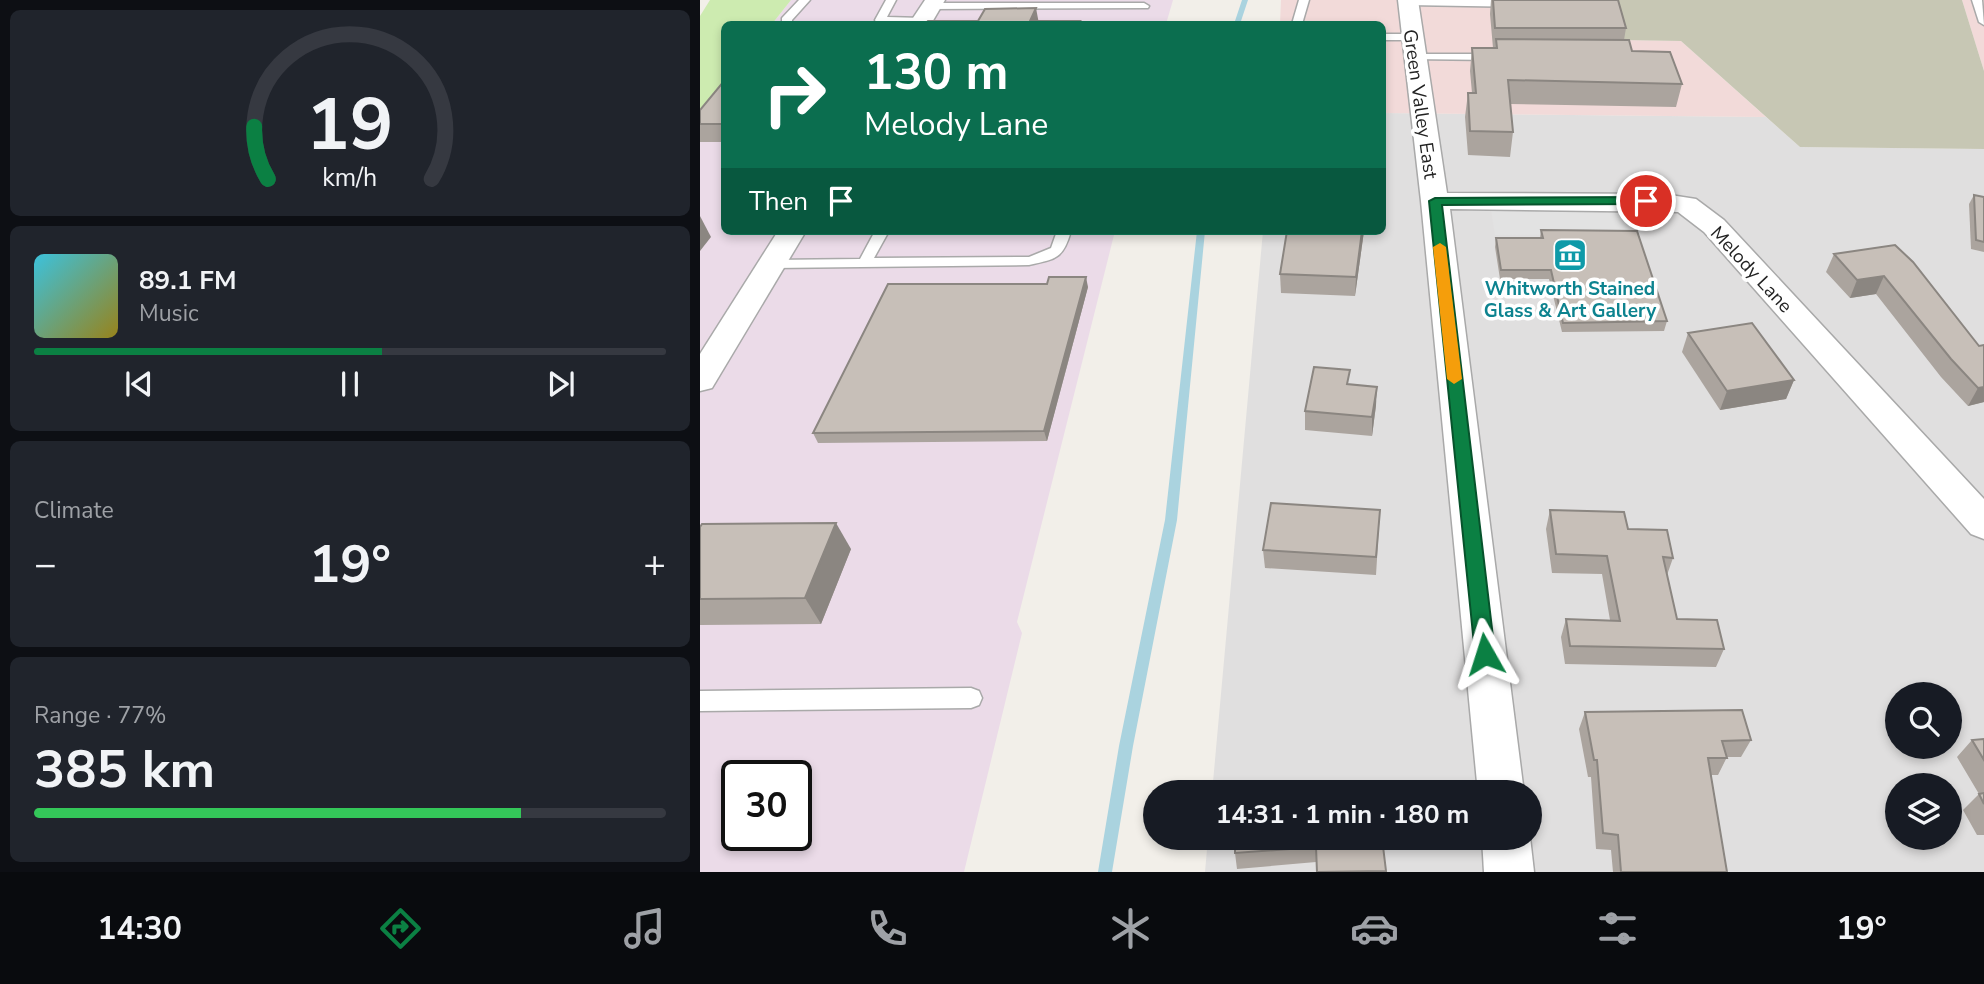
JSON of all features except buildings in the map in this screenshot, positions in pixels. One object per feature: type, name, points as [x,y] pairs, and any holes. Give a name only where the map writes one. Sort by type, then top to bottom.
[{"type":"street","name":"Green Valley East","points":[[1408,1],[1403,44],[1435,201],[1500,780]]},
{"type":"street","name":"Melody Lane","points":[[1435,201],[1646,201],[1686,205],[1714,226],[1984,524]]},
{"type":"street","points":[[700,380],[790,235]]},
{"type":"street","points":[[1507,850],[1510,872]]},
{"type":"lane","points":[[786,21],[805,0]]},
{"type":"lane","points":[[876,21],[891,0]]},
{"type":"lane","points":[[1298,21],[1304,0]]},
{"type":"lane","points":[[1408,1],[1530,4],[1562,0]]},
{"type":"lane","points":[[1977,0],[1984,22]]},
{"type":"lane","points":[[881,21],[927,13],[1144,7]]},
{"type":"lane","points":[[1403,44],[1509,57]]},
{"type":"lane","points":[[865,262],[880,235]]},
{"type":"lane","points":[[772,264],[1029,261],[1046,257],[1058,250],[1064,235]]},
{"type":"lane","points":[[700,701],[971,698]]},
{"type":"shaded area","points":[[791,0],[1173,0],[1167,21],[774,21]]},
{"type":"shaded area","points":[[1281,0],[1605,0],[1621,40],[1681,41],[1766,117],[1386,113],[1386,21],[1280,21]]},
{"type":"shaded area","points":[[1605,0],[1962,0],[1984,71],[1984,149],[1800,147],[1681,41],[1621,40]]},
{"type":"shaded area","points":[[1962,0],[1984,0],[1984,71]]},
{"type":"shaded area","points":[[721,88],[721,235],[1114,235],[1017,622],[1022,633],[964,872],[700,872],[700,114]]},
{"type":"shaded area","points":[[1386,113],[1766,117],[1800,147],[1984,149],[1984,872],[1205,872],[1207,850],[1542,850],[1542,780],[1213,780],[1263,235],[1386,235]]},
{"type":"shaded area","points":[[1490,203],[1625,203],[1636,234],[1495,235]]},
{"type":"green space","points":[[710,0],[791,0],[774,21],[721,21],[721,88],[700,114],[700,16]]},
{"type":"waterway","points":[[1238,21],[1245,0]]},
{"type":"waterway","points":[[1105,872],[1126,746],[1171,520],[1201,235]]},
{"type":"slow traffic","points":[[1440,247],[1454,379]]},
{"type":"place","name":"Whitworth Stained Glass & Art Gallery","points":[[1570,255]]},
{"type":"route","points":[[1485,654],[1435,201],[1646,201]]}]
